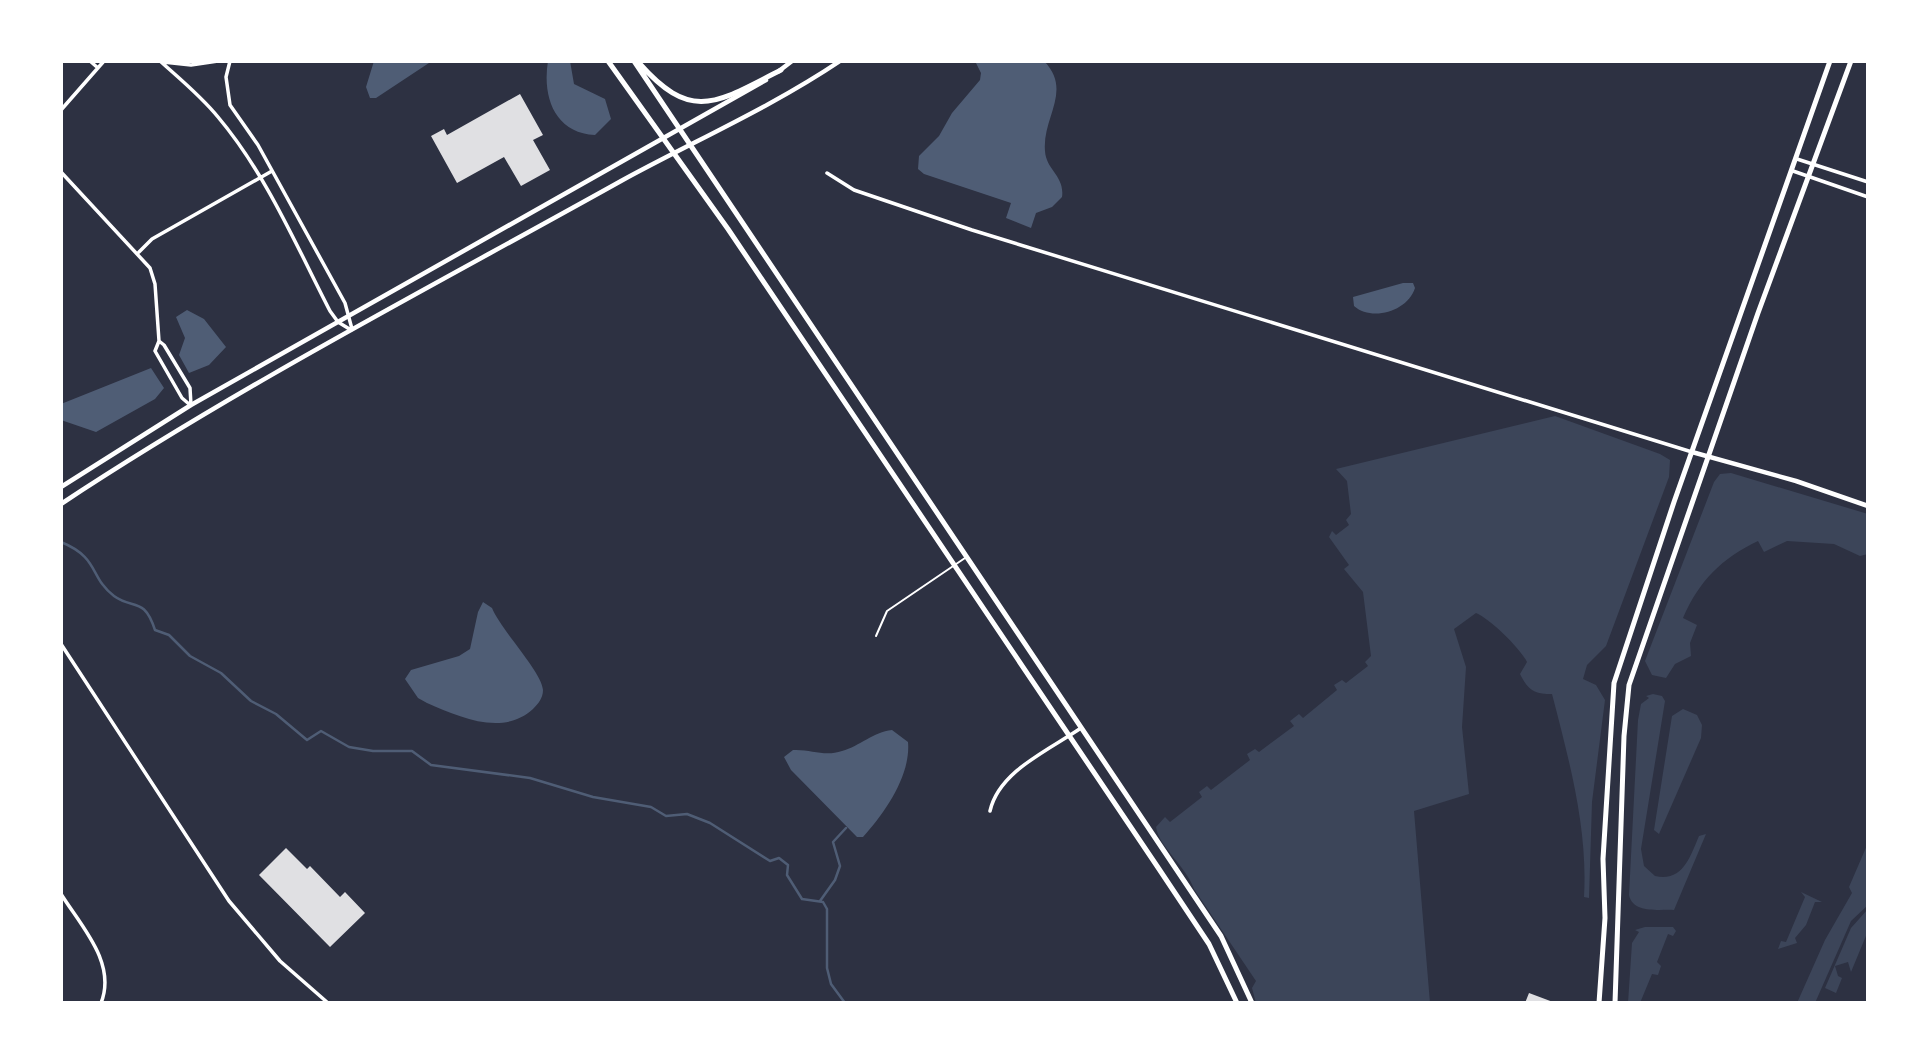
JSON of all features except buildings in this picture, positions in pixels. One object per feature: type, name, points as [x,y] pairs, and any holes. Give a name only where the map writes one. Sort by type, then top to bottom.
[{"type":"main road","points":[[608,61],[676,155],[1209,944],[1237,1003]]},
{"type":"main road","points":[[636,61],[665,90],[683,100],[697,102],[725,97],[781,70]]},
{"type":"main road","points":[[636,61],[1221,936],[1252,1003]]},
{"type":"main road","points":[[1599,1003],[1605,918],[1603,859],[1614,683],[1830,61]]},
{"type":"main road","points":[[1615,1003],[1624,736],[1629,685],[1651,615],[1710,456],[1758,313],[1851,61]]},
{"type":"street","points":[[90,61],[98,68]]},
{"type":"street","points":[[61,110],[104,61]]},
{"type":"street","points":[[161,61],[191,65],[218,61]]},
{"type":"street","points":[[161,61],[218,116],[261,178],[338,322],[352,331]]},
{"type":"street","points":[[230,61],[226,77],[230,105],[272,171],[349,316],[352,331]]},
{"type":"street","points":[[61,487],[191,405],[664,140],[792,61]]},
{"type":"street","points":[[61,504],[199,418],[624,180],[692,147],[840,61]]},
{"type":"street","points":[[1797,159],[1868,182]]},
{"type":"street","points":[[139,252],[152,239],[272,171]]},
{"type":"street","points":[[1793,171],[1868,197]]},
{"type":"street","points":[[61,172],[139,252],[154,278],[159,341],[155,351],[182,398],[191,405]]},
{"type":"street","points":[[827,173],[854,191],[972,230],[1868,506]]},
{"type":"street","points":[[159,341],[190,388],[191,405]]},
{"type":"street","points":[[61,645],[229,901],[281,961],[328,1003]]},
{"type":"street","points":[[990,811],[996,792],[1009,777],[1080,728]]},
{"type":"street","points":[[61,894],[104,966],[105,989],[101,1003]]},
{"type":"lane","points":[[876,636],[887,611],[966,557]]},
{"type":"shaded area","points":[[374,61],[432,61],[376,98],[370,98],[366,87]]},
{"type":"shaded area","points":[[548,61],[570,61],[574,84],[605,99],[611,119],[595,135],[570,128],[554,111],[547,87]]},
{"type":"shaded area","points":[[975,61],[1044,61],[1056,83],[1045,151],[1048,163],[1061,184],[1062,197],[1052,207],[1036,213],[1031,228],[1006,218],[1011,203],[924,174],[918,169],[919,156],[939,136],[952,113],[980,80],[981,73]]},
{"type":"shaded area","points":[[1403,283],[1413,283],[1415,288],[1405,303],[1389,312],[1370,313],[1354,306],[1353,297]]},
{"type":"shaded area","points":[[187,310],[204,319],[226,347],[209,365],[189,373],[179,355],[185,338],[176,317]]},
{"type":"shaded area","points":[[151,368],[164,388],[155,399],[96,432],[61,420],[61,404]]},
{"type":"shaded area","points":[[1555,416],[1670,460],[1669,477],[1606,646],[1587,665],[1583,679],[1596,685],[1605,700],[1592,802],[1589,898],[1584,897],[1583,845],[1576,794],[1552,694],[1536,692],[1526,684],[1520,674],[1527,662],[1523,656],[1496,627],[1476,613],[1454,629],[1466,667],[1462,727],[1469,794],[1414,811],[1430,1003],[1256,1003],[1252,988],[1256,981],[1185,872],[1162,842],[1156,827],[1165,817],[1170,822],[1202,797],[1199,792],[1207,786],[1211,790],[1250,760],[1247,754],[1255,749],[1259,752],[1294,726],[1290,721],[1299,714],[1303,718],[1337,690],[1334,685],[1342,680],[1346,683],[1368,666],[1365,662],[1371,656],[1363,592],[1344,569],[1349,565],[1329,537],[1332,531],[1336,535],[1349,525],[1346,520],[1351,514],[1347,481],[1336,469]]},
{"type":"shaded area","points":[[1731,473],[1868,514],[1868,554],[1860,556],[1834,544],[1787,541],[1764,552],[1758,541],[1745,548],[1713,572],[1689,605],[1683,618],[1697,625],[1690,643],[1691,656],[1675,664],[1666,678],[1652,675],[1645,661],[1714,482],[1720,474]]},
{"type":"shaded area","points":[[483,602],[492,608],[529,662],[543,690],[533,709],[508,722],[481,722],[427,703],[418,698],[405,679],[411,670],[459,656],[470,649],[478,612]]},
{"type":"shaded area","points":[[1646,696],[1662,696],[1665,701],[1641,849],[1644,866],[1655,876],[1665,877],[1679,872],[1699,836],[1706,834],[1674,910],[1641,908],[1631,901],[1629,895],[1638,720],[1641,704],[1649,698]]},
{"type":"shaded area","points":[[1683,709],[1697,715],[1702,725],[1701,738],[1659,834],[1654,830],[1672,716]]},
{"type":"shaded area","points":[[892,730],[908,742],[908,755],[901,780],[880,817],[863,837],[857,837],[791,770],[784,757],[793,750],[835,753]]},
{"type":"shaded area","points":[[1868,843],[1868,905],[1851,921],[1815,1003],[1797,1003],[1825,940],[1852,893],[1849,887]]},
{"type":"shaded area","points":[[1801,892],[1822,902],[1815,902],[1806,925],[1795,938],[1797,943],[1778,949],[1781,941],[1786,942],[1805,897]]},
{"type":"shaded area","points":[[1868,909],[1868,931],[1851,972],[1848,962],[1835,966],[1838,976],[1842,978],[1836,993],[1825,988],[1851,928]]},
{"type":"shaded area","points":[[1645,927],[1673,927],[1676,931],[1673,936],[1668,934],[1657,962],[1661,966],[1658,975],[1652,974],[1640,1003],[1628,1003],[1632,943],[1639,932],[1635,930]]},
{"type":"waterway","points":[[61,542],[88,561],[106,589],[114,596],[147,612],[155,630],[169,635],[190,656],[221,673],[251,701],[276,714],[307,740],[321,731],[349,747],[373,751],[412,751],[431,765],[530,778],[593,797],[651,807],[666,816],[687,814],[710,823],[770,861],[779,858],[788,865],[787,875],[802,899],[823,902],[827,909],[827,968],[831,984],[845,1003]]},
{"type":"waterway","points":[[820,901],[835,880],[840,866],[833,842],[846,828]]}]
